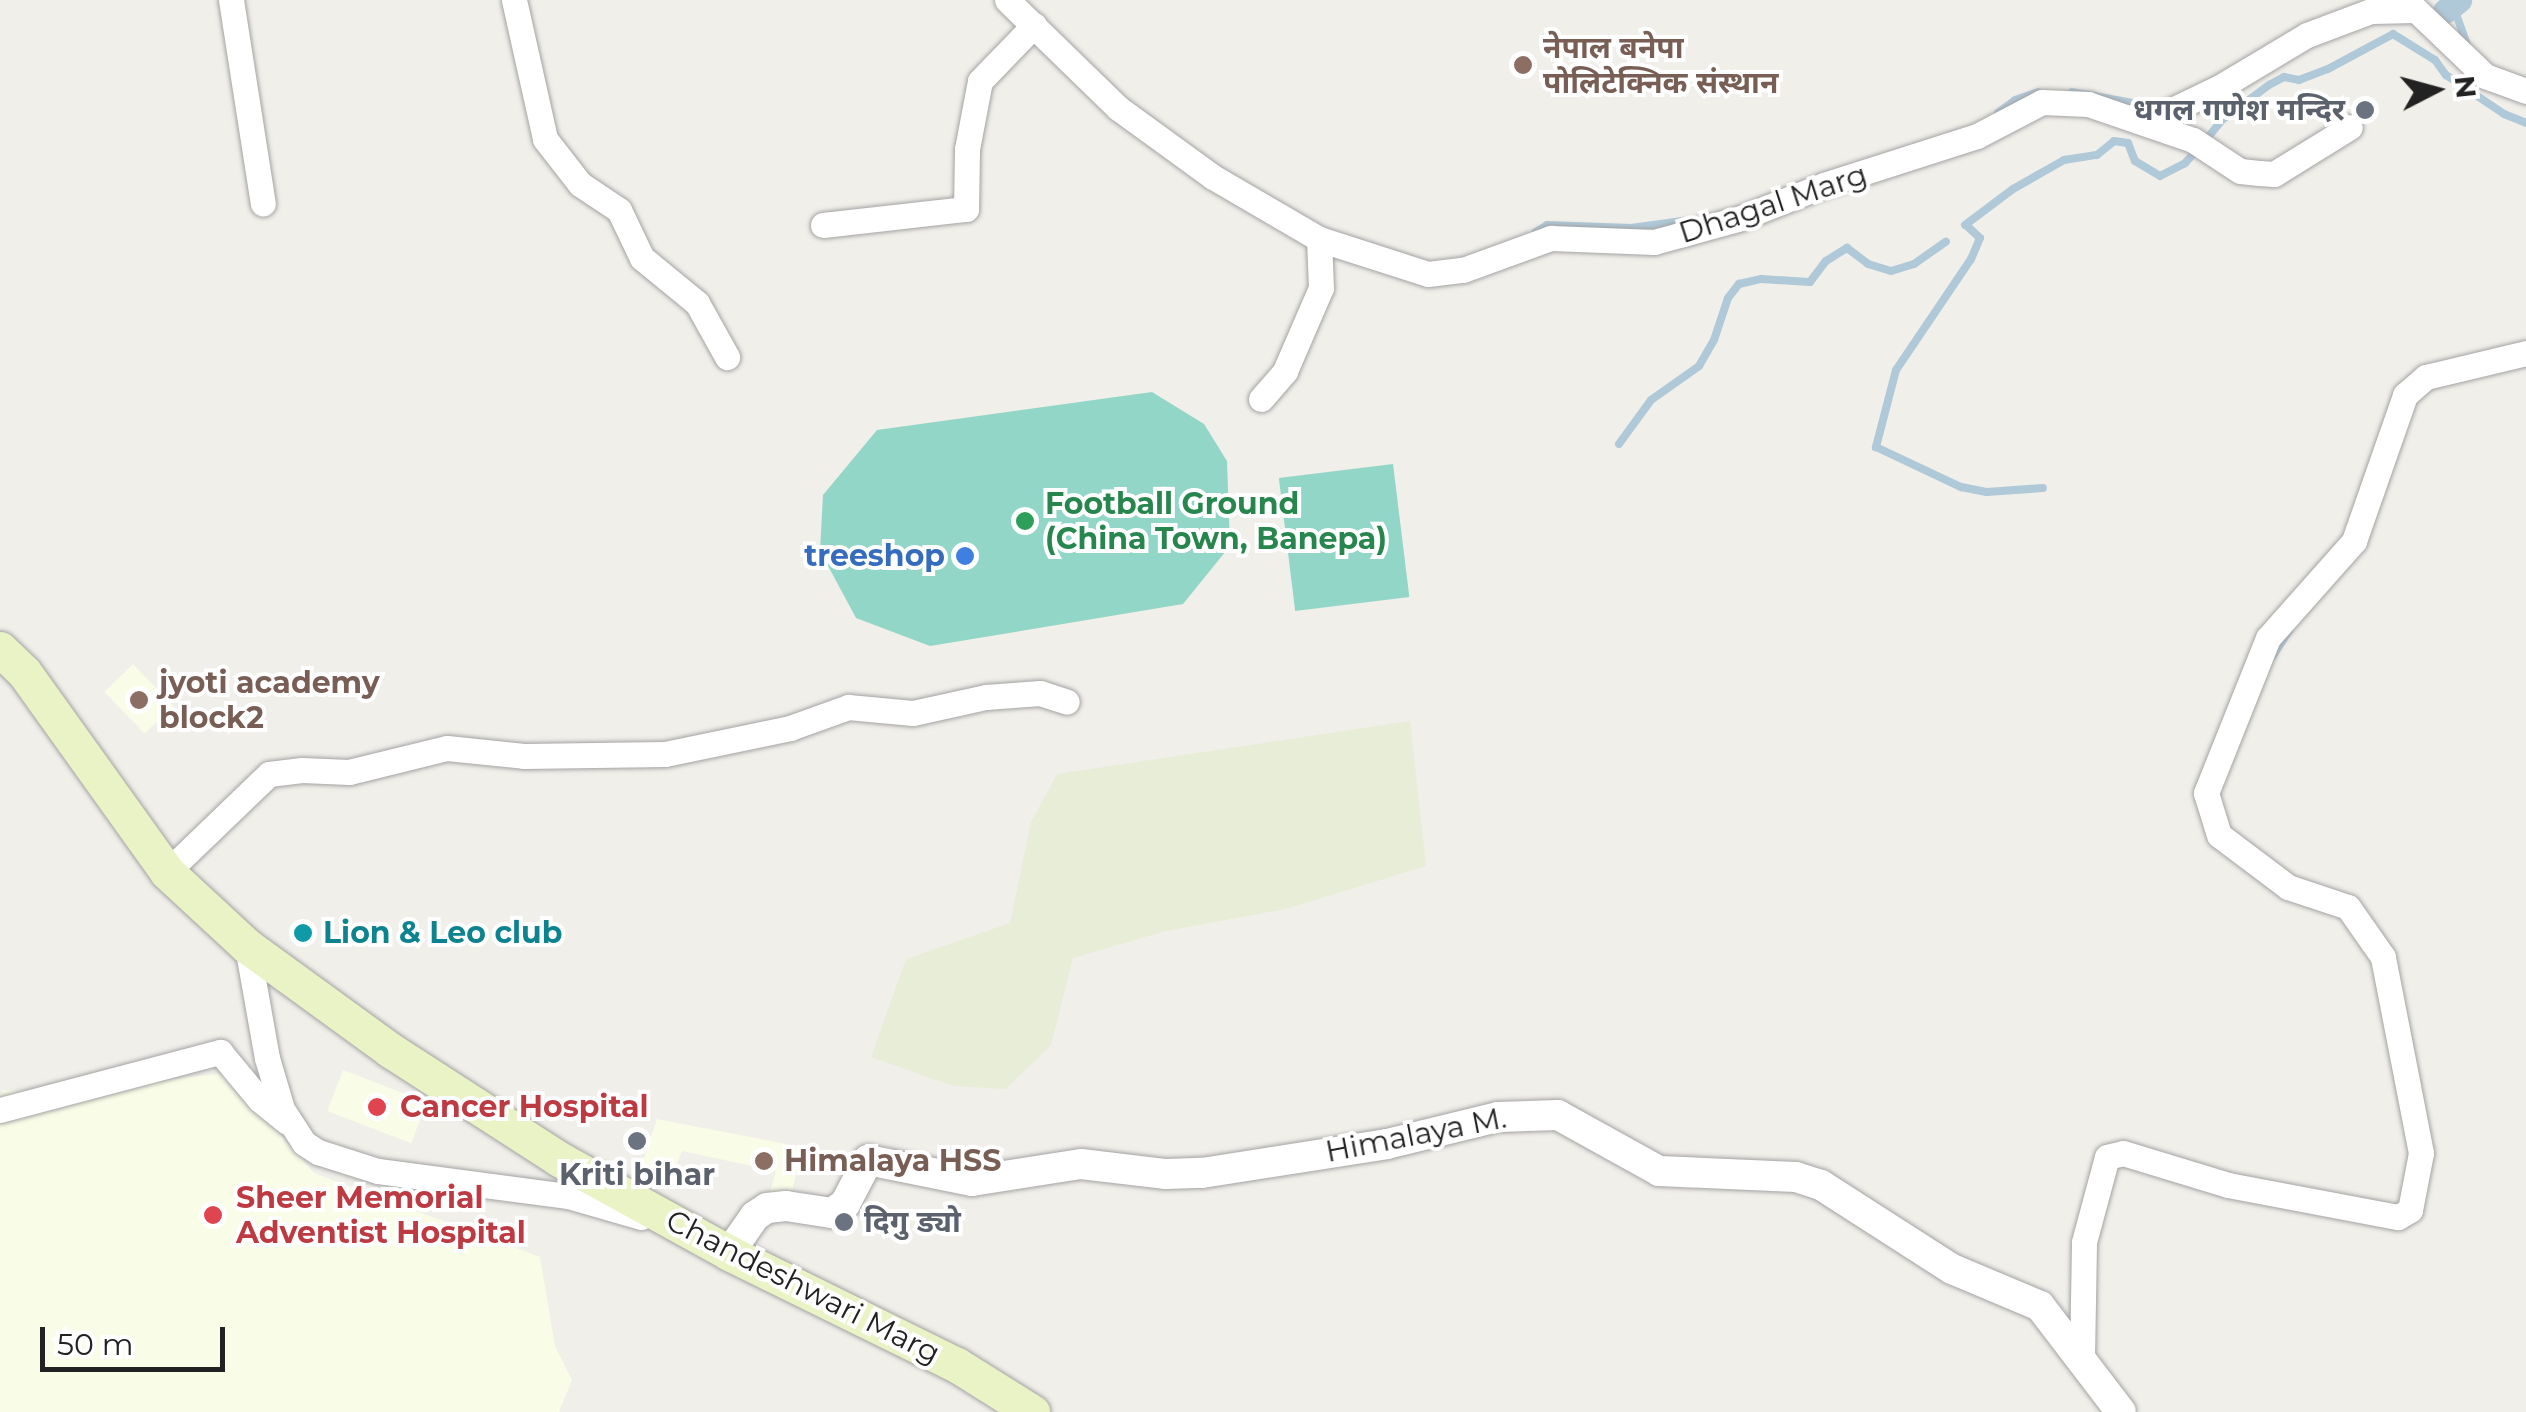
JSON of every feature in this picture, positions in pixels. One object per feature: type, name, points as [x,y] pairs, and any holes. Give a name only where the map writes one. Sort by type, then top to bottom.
[{"type":"main road","name":"Chandeshwari Marg","points":[[0,649],[24,672],[167,872],[247,946],[390,1050],[513,1130],[729,1253],[957,1365],[1032,1412]]},
{"type":"street","points":[[230,0],[263,204]]},
{"type":"street","points":[[514,0],[545,139],[580,184],[620,210],[642,258],[697,304],[728,357]]},
{"type":"street","name":"Dhagal Marg","points":[[1008,0],[1118,108],[1213,177],[1319,239],[1428,274],[1463,270],[1551,238],[1654,242],[1741,218],[1824,185],[1978,136],[2042,102],[2088,104],[2194,140],[2240,171],[2274,174],[2350,128]]},
{"type":"street","points":[[2145,123],[2220,87],[2307,35],[2371,11],[2416,10],[2485,76],[2526,91]]},
{"type":"street","points":[[823,225],[966,209],[968,149],[980,81],[1034,25]]},
{"type":"street","points":[[1261,398],[1286,372],[1321,288],[1319,239]]},
{"type":"street","points":[[2082,1358],[2084,1242],[2108,1157],[2138,1156],[2228,1186],[2388,1215],[2398,1216],[2410,1210],[2422,1153],[2384,957],[2348,906],[2288,887],[2218,835],[2206,793],[2268,638],[2354,540],[2405,396],[2426,377],[2526,353]]},
{"type":"street","points":[[167,872],[269,774],[302,770],[349,772],[447,748],[524,756],[666,754],[790,728],[848,707],[913,713],[986,697],[1040,693],[1066,702]]},
{"type":"street","points":[[247,946],[266,1058],[290,1125]]},
{"type":"street","points":[[0,1110],[220,1052],[260,1100],[318,1152],[378,1171],[568,1196],[689,1231]]},
{"type":"street","name":"Himalaya M.","points":[[729,1253],[754,1216],[766,1208],[786,1206],[832,1214],[844,1204],[868,1160],[972,1181],[1081,1164],[1166,1174],[1202,1173],[1387,1144],[1498,1116],[1558,1114],[1659,1171],[1796,1177],[1821,1184],[1952,1268],[2040,1306],[2120,1412]]},
{"type":"shaded area","name":"jyoti academy block2","points":[[133,664],[173,706],[145,734],[104,692]]},
{"type":"shaded area","points":[[1410,721],[1426,866],[1286,909],[1166,931],[1073,958],[1051,1045],[1006,1089],[953,1086],[871,1057],[906,959],[1010,923],[1031,822],[1057,774]]},
{"type":"shaded area","name":"Cancer Hospital","points":[[343,1070],[427,1102],[411,1143],[327,1111]]},
{"type":"shaded area","name":"Sheer Memorial Adventist Hospital","points":[[225,1073],[314,1173],[540,1257],[555,1346],[572,1380],[559,1412],[0,1412],[0,1094],[4,1090],[59,1093]]},
{"type":"shaded area","name":"Himalaya HSS","points":[[657,1119],[802,1147],[790,1201],[769,1196],[776,1171],[682,1151],[672,1176],[640,1171]]},
{"type":"green space","name":"Football Ground (China Town, Banepa)","points":[[1152,392],[1204,424],[1227,461],[1230,546],[1183,604],[930,646],[856,618],[820,551],[823,495],[877,430]]},
{"type":"green space","points":[[1393,464],[1409,597],[1295,611],[1279,478]]},
{"type":"waterway","points":[[2445,11],[2459,0]]},
{"type":"waterway","points":[[2445,11],[2456,14],[2467,44]]},
{"type":"waterway","points":[[2205,141],[2223,119],[2269,85],[2284,77],[2299,80],[2328,69],[2393,34],[2435,60],[2446,75],[2504,114],[2526,123]]},
{"type":"waterway","points":[[1998,113],[2015,100],[2038,92]]},
{"type":"waterway","points":[[2072,92],[2155,107]]},
{"type":"waterway","points":[[1965,225],[2013,189],[2064,160],[2097,155],[2114,141],[2128,143],[2135,161],[2160,176],[2185,163],[2198,149]]},
{"type":"waterway","points":[[1536,232],[1547,225],[1631,228],[1689,220]]},
{"type":"waterway","points":[[1966,225],[1980,238],[1971,259],[1896,370],[1876,447],[1961,487],[1987,492],[2043,488]]},
{"type":"waterway","points":[[1619,444],[1651,400],[1699,366],[1714,340],[1728,298],[1739,284],[1761,279],[1810,282],[1826,261],[1847,248],[1868,264],[1891,271],[1914,264],[1946,242]]},
{"type":"waterway","points":[[2272,657],[2289,631]]},
{"type":"place","name":"नेपाल बनेपा पोलिटेक्निक संस्थान","points":[[1523,65]]},
{"type":"place","name":"धगल गणेश मन्दिर","points":[[2365,110]]},
{"type":"place","name":"Football Ground (China Town, Banepa)","points":[[1025,521]]},
{"type":"place","name":"treeshop","points":[[965,556]]},
{"type":"place","name":"jyoti academy block2","points":[[139,700]]},
{"type":"place","name":"Lion & Leo club","points":[[303,933]]},
{"type":"place","name":"Cancer Hospital","points":[[377,1107]]},
{"type":"place","name":"Kriti bihar","points":[[637,1141]]},
{"type":"place","name":"Himalaya HSS","points":[[764,1161]]},
{"type":"place","name":"Sheer Memorial Adventist Hospital","points":[[213,1215]]},
{"type":"place","name":"दिगु ड्यो","points":[[844,1222]]}]
